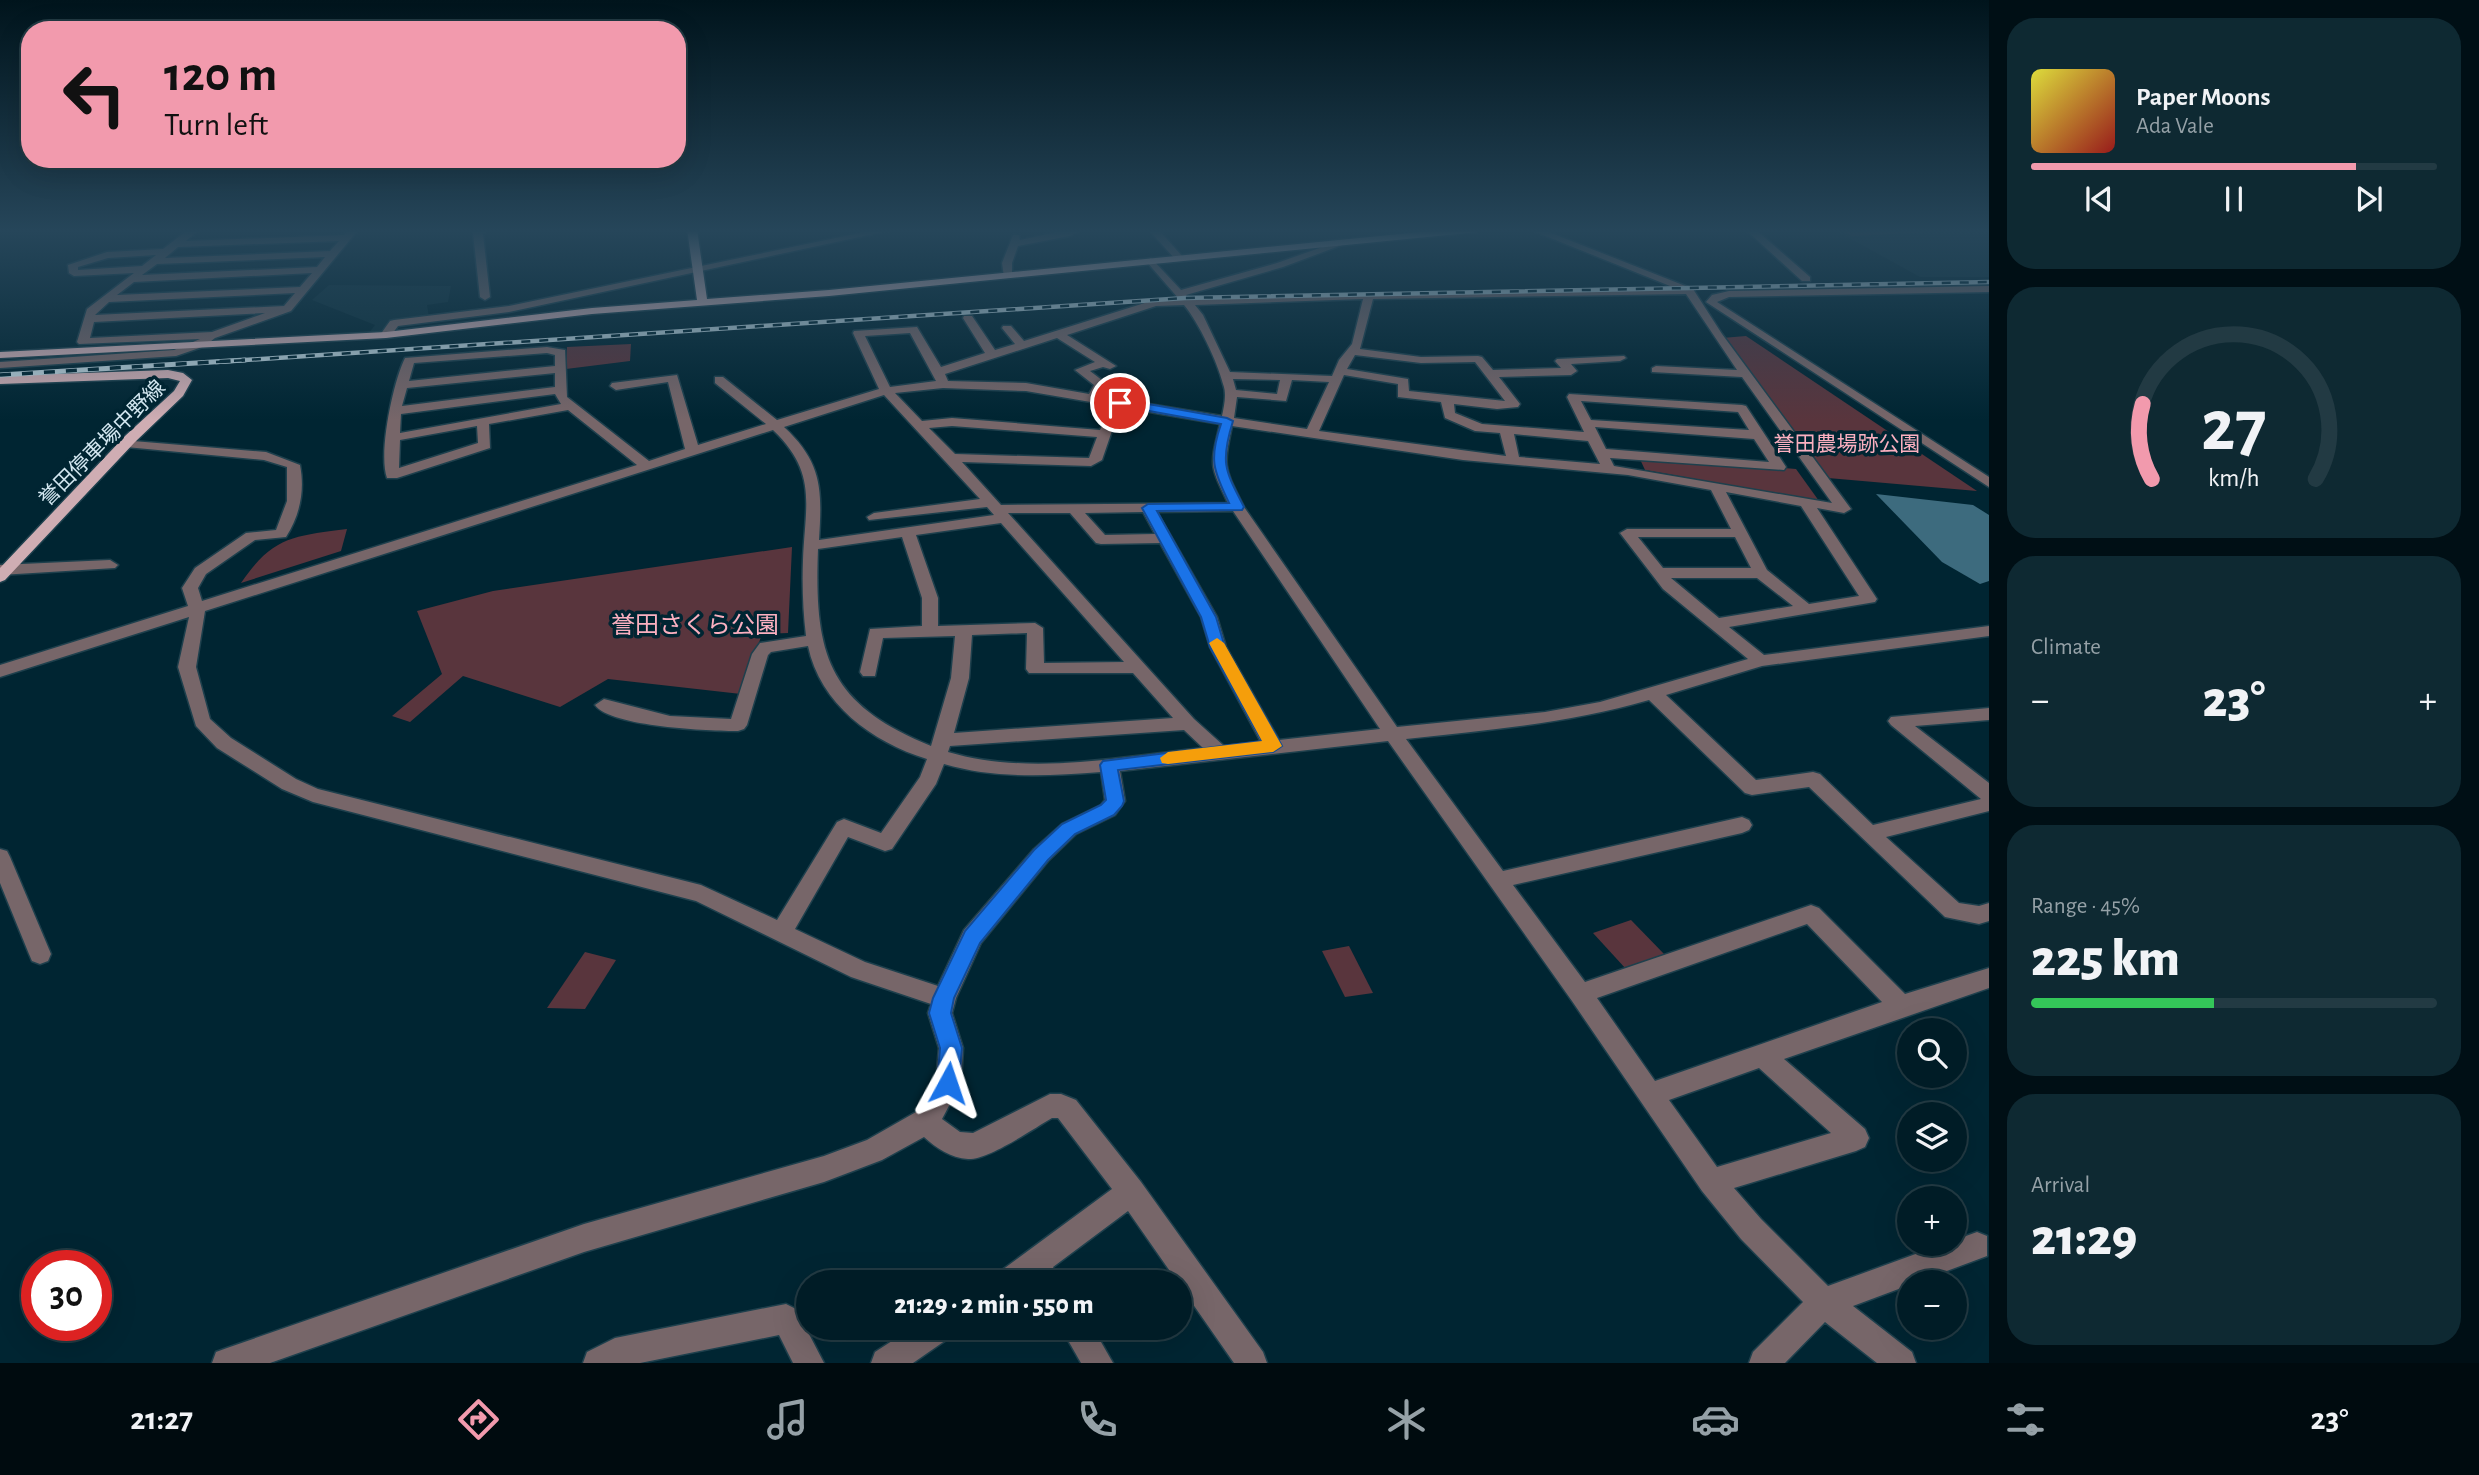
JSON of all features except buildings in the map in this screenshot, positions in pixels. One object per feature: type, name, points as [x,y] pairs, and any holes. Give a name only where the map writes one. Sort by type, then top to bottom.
[{"type":"main road","points":[[701,293],[702,302]]},
{"type":"main road","points":[[0,355],[386,335],[702,302],[833,293]]},
{"type":"main road","name":"誉田停車場中野線","points":[[0,380],[168,374],[184,377],[186,380],[179,393],[126,443],[2,572]]},
{"type":"street","points":[[115,293],[91,311],[83,342],[213,335],[287,309],[299,293]]},
{"type":"street","points":[[107,299],[232,293]]},
{"type":"street","points":[[485,293],[485,297]]},
{"type":"street","points":[[386,335],[394,324],[509,309],[589,293]]},
{"type":"street","points":[[1179,293],[1198,315],[1228,384],[1227,421],[1220,446],[1219,470],[1237,507],[1393,735],[1499,880],[1711,1182],[1751,1229],[1824,1302],[1901,1363]]},
{"type":"street","points":[[0,671],[692,450],[886,391],[941,378],[993,356],[1146,305],[1200,293]]},
{"type":"street","points":[[1184,298],[1586,293]]},
{"type":"street","points":[[941,378],[1093,398],[1311,434],[1514,462],[1609,469],[1844,509],[1746,374],[1727,335],[1690,293]]},
{"type":"street","points":[[1801,293],[1729,294],[1716,297],[1712,302],[1989,483]]},
{"type":"street","points":[[1311,434],[1338,376],[1357,345],[1369,296]]},
{"type":"street","points":[[89,320],[287,309]]},
{"type":"street","points":[[968,318],[993,356]]},
{"type":"street","points":[[1007,328],[1023,347]]},
{"type":"street","points":[[941,378],[913,329],[858,333],[886,391],[951,458],[1188,723],[1219,752]]},
{"type":"street","points":[[1727,335],[1759,334]]},
{"type":"street","points":[[0,365],[167,354],[201,344],[213,335]]},
{"type":"street","points":[[1060,335],[1108,365],[1081,370],[1101,384],[1093,398]]},
{"type":"street","points":[[483,424],[485,444],[392,475],[395,411],[409,360],[559,350],[561,398],[646,465]]},
{"type":"street","points":[[1228,384],[1287,377],[1338,376],[1404,382],[1402,394],[1497,405],[1514,404],[1478,359],[1421,360],[1352,351]]},
{"type":"street","points":[[1490,374],[1571,371],[1560,360],[1620,358]]},
{"type":"street","points":[[402,385],[561,369]]},
{"type":"street","points":[[1656,370],[1746,374]]},
{"type":"street","points":[[1228,384],[1282,398],[1287,377]]},
{"type":"street","points":[[616,386],[673,378],[692,450]]},
{"type":"street","points":[[719,380],[789,441],[810,471],[816,507],[811,546],[814,640],[821,669],[834,692],[853,711],[906,743],[940,747],[1188,723]]},
{"type":"street","points":[[395,411],[561,390]]},
{"type":"street","points":[[1600,453],[1779,467],[1742,409],[1573,397],[1591,437],[1600,453],[1609,469]]},
{"type":"street","points":[[1447,398],[1450,415],[1480,428],[1591,437]]},
{"type":"street","points":[[393,438],[483,424],[569,406]]},
{"type":"street","points":[[920,425],[952,422],[1106,430],[1096,460],[1091,462],[951,458]]},
{"type":"street","points":[[1586,423],[1759,435]]},
{"type":"street","points":[[1506,429],[1514,462]]},
{"type":"street","points":[[126,443],[266,456],[293,465],[297,480],[293,510],[281,534],[251,536],[200,571],[190,588],[197,609],[197,623],[187,667],[202,722],[224,743],[289,784],[326,798],[701,894],[859,970],[944,998]]},
{"type":"street","points":[[1717,488],[1761,573],[1806,609]]},
{"type":"street","points":[[1714,624],[1869,599],[1806,503]]},
{"type":"street","points":[[874,517],[996,510],[1237,507]]},
{"type":"street","points":[[1074,508],[1101,540],[1166,538]]},
{"type":"street","points":[[1148,508],[1209,617],[1218,647],[1273,746]]},
{"type":"street","points":[[811,546],[908,533],[996,510]]},
{"type":"street","points":[[908,533],[930,598],[930,631]]},
{"type":"street","points":[[1740,533],[1627,533],[1658,573],[1714,624],[1761,661]]},
{"type":"street","points":[[2,572],[110,565]]},
{"type":"street","points":[[1658,573],[1761,573]]},
{"type":"street","points":[[869,672],[876,633],[1035,628],[1035,669],[1137,667]]},
{"type":"street","points":[[940,747],[982,766],[1018,769],[1109,765],[1393,735],[1545,718],[1601,708],[1761,661],[1989,631]]},
{"type":"street","points":[[782,932],[844,827],[885,843],[929,779],[960,678],[964,632]]},
{"type":"street","points":[[604,705],[624,713],[666,722],[699,726],[738,725],[760,654],[766,647],[814,640]]},
{"type":"street","points":[[1652,692],[1752,788],[1813,779],[1953,911],[1979,915],[1989,912]]},
{"type":"street","points":[[1986,717],[1897,722],[1989,794]]},
{"type":"street","points":[[228,1363],[584,1238],[824,1169],[873,1151],[925,1121],[936,1107],[948,1083],[951,1048],[940,1013],[944,998],[972,937],[1041,855],[1069,829],[1108,810],[1115,801],[1109,765]]},
{"type":"street","points":[[1869,834],[1989,804]]},
{"type":"street","points":[[1499,880],[1742,825]]},
{"type":"street","points":[[0,857],[40,954]]},
{"type":"street","points":[[1580,994],[1811,914],[1901,1006]]},
{"type":"street","points":[[1650,1094],[1989,978]]},
{"type":"street","points":[[1711,1182],[1856,1138],[1761,1054]]},
{"type":"street","points":[[925,1121],[953,1144],[964,1147],[975,1146],[1050,1106],[1061,1106],[1067,1110],[1131,1192],[1252,1363]]},
{"type":"street","points":[[1045,1270],[1131,1192]]},
{"type":"street","points":[[1764,1363],[1824,1302],[1978,1246]]},
{"type":"street","points":[[598,1363],[615,1353],[786,1319],[809,1363]]},
{"type":"street","points":[[886,1363],[921,1340]]},
{"type":"street","points":[[1084,1340],[1098,1363]]},
{"type":"shaded area","points":[[320,293],[450,293],[448,302],[427,305],[429,317],[393,322],[386,332],[369,333],[375,325],[312,300]]},
{"type":"shaded area","points":[[1876,494],[1973,505],[1989,515],[1989,581],[1980,584],[1942,562]]},
{"type":"green space","name":"誉田農場跡公園","points":[[1746,336],[1977,491],[1828,478],[1722,338]]},
{"type":"green space","points":[[631,344],[630,361],[566,369],[567,347]]},
{"type":"green space","points":[[1639,457],[1796,469],[1819,501],[1645,470]]},
{"type":"green space","points":[[347,529],[341,551],[241,583],[264,556],[286,541]]},
{"type":"green space","name":"誉田さくら公園","points":[[792,547],[788,633],[762,634],[741,694],[608,679],[560,707],[463,676],[410,722],[392,716],[442,674],[417,611],[493,591]]},
{"type":"green space","points":[[1631,920],[1665,955],[1626,969],[1593,933]]},
{"type":"green space","points":[[1349,946],[1373,993],[1345,997],[1322,951]]},
{"type":"green space","points":[[585,952],[616,960],[585,1009],[547,1008]]},
{"type":"railway","points":[[216,362],[1185,298],[1456,293]]},
{"type":"railway","points":[[0,375],[245,360]]},
{"type":"slow traffic","points":[[1168,758],[1273,746],[1217,643]]},
{"type":"route","points":[[948,1083],[951,1048],[940,1013],[944,998],[972,937],[1041,855],[1069,829],[1108,810],[1115,801],[1109,765],[1273,746],[1218,647],[1209,617],[1148,508],[1237,507],[1219,470],[1220,446],[1227,421],[1120,403]]}]
